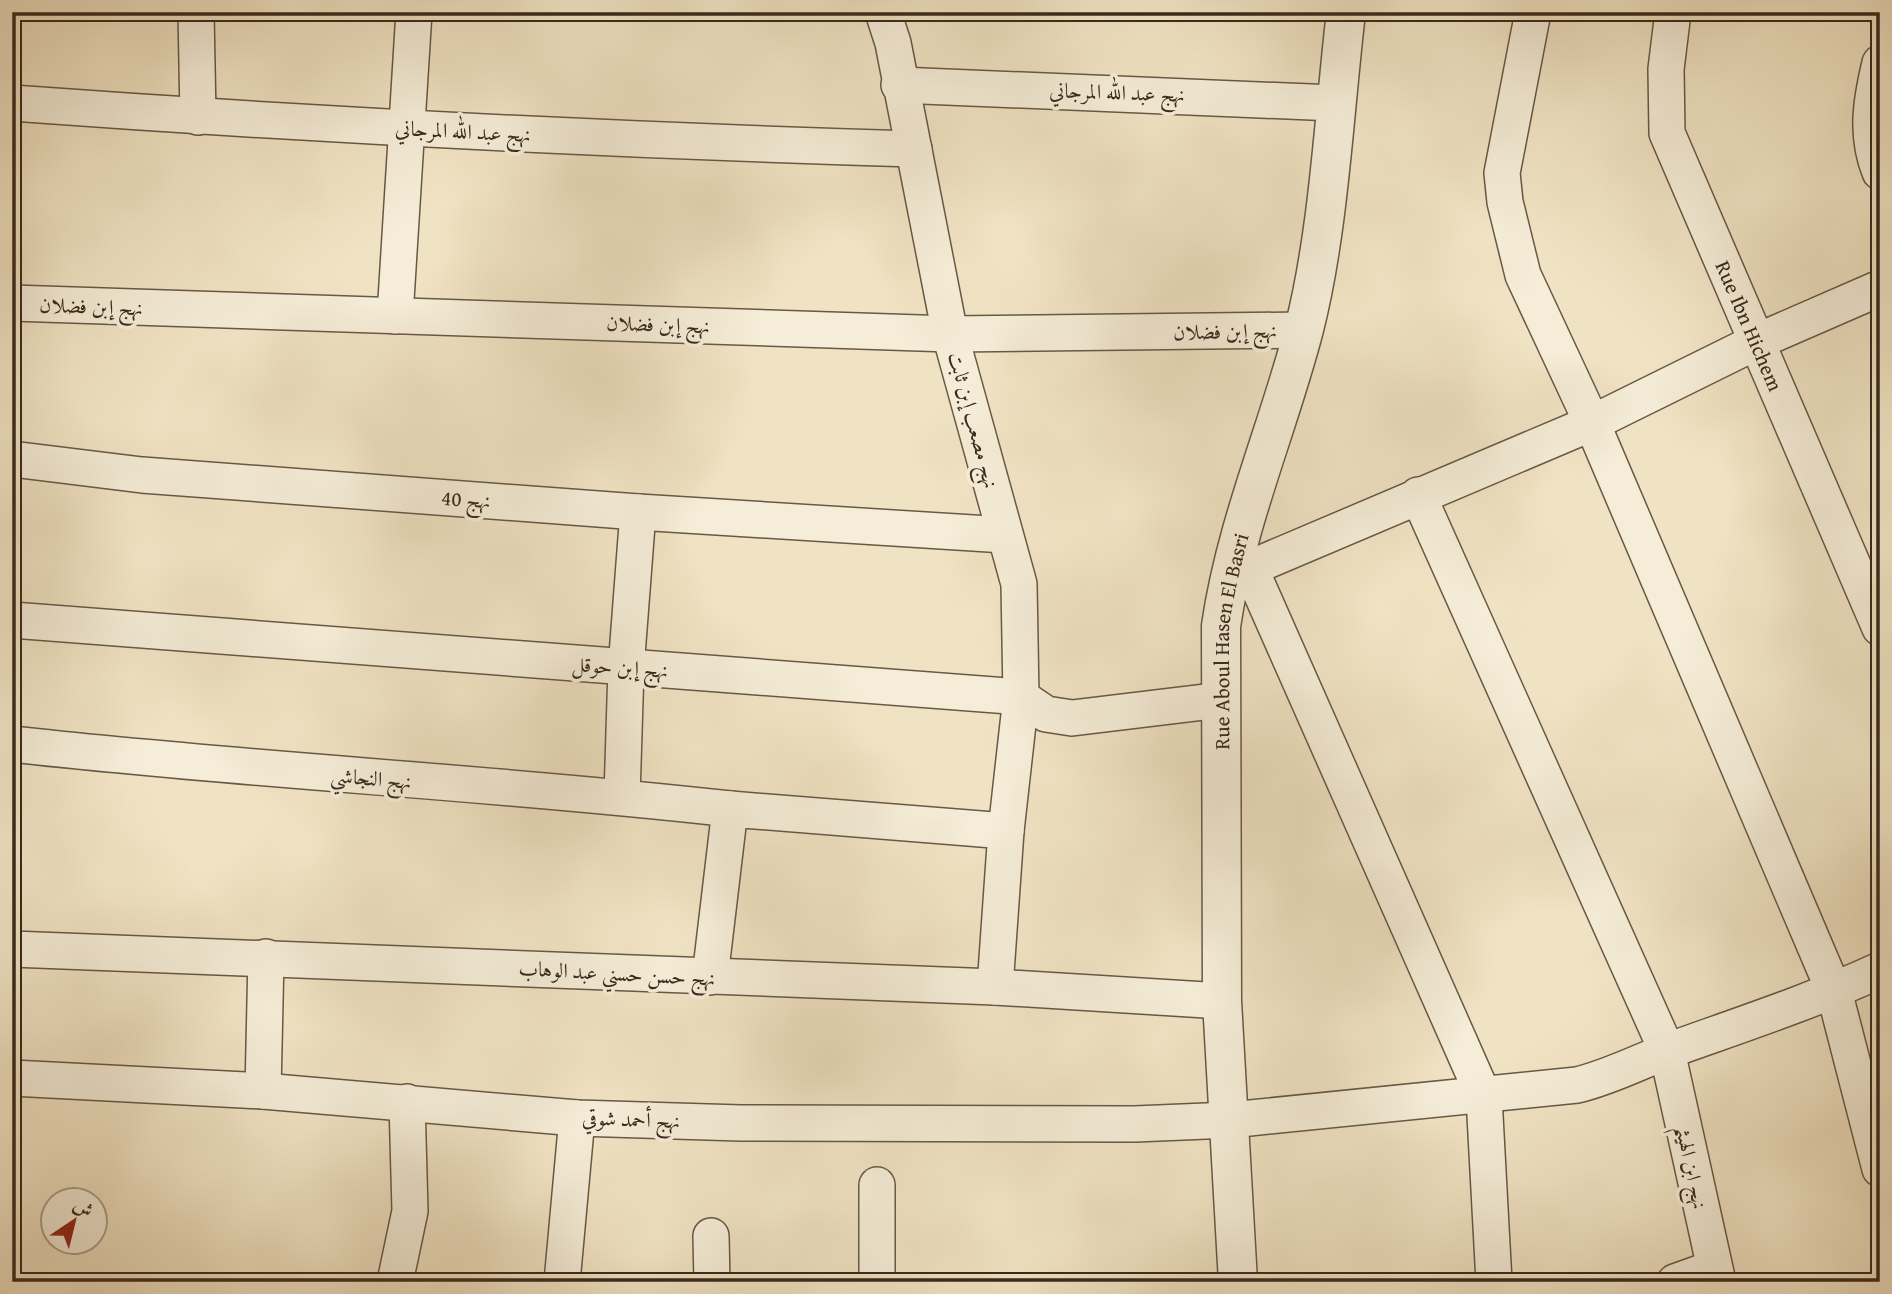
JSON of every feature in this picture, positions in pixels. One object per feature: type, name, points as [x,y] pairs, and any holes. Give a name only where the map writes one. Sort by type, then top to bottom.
[{"type":"street","points":[[196,12],[198,117]]},
{"type":"street","points":[[395,316],[414,12]]},
{"type":"street","name":"نهج مصعب إبن ثابت","points":[[883,12],[893,43],[899,85],[950,334],[1019,584],[1021,697],[1006,831],[995,987]]},
{"type":"street","name":"Rue Aboul Hasen El Basri","points":[[1238,1282],[1241,1119],[1222,1001],[1221,626],[1239,571],[1304,330],[1322,236],[1346,12]]},
{"type":"street","points":[[1533,12],[1502,173],[1505,202],[1523,275],[1592,423],[1834,991],[1880,1169]]},
{"type":"street","name":"Rue Ibn Hichem","points":[[1673,12],[1665,69],[1667,133],[1880,628]]},
{"type":"street","points":[[1880,63],[1870,117],[1872,153],[1880,172]]},
{"type":"street","name":"نهج عبد الله المرجاني","points":[[899,85],[1335,103]]},
{"type":"street","name":"نهج عبد الله المرجاني","points":[[12,103],[198,117],[652,141],[914,149]]},
{"type":"street","points":[[1494,1282],[1485,1097],[1239,571],[1592,423],[1756,342],[1880,288]]},
{"type":"street","name":"نهج إبن فضلان","points":[[12,303],[950,334],[1304,330]]},
{"type":"street","name":"نهج 40","points":[[12,459],[142,475],[638,512],[1005,535]]},
{"type":"street","name":"نهج ابن الهيثم","points":[[1418,495],[1667,1051],[1716,1275]]},
{"type":"street","points":[[622,796],[626,668],[638,512]]},
{"type":"street","name":"نهج إبن حوقل","points":[[12,620],[1021,697],[1046,714],[1072,718],[1221,700]]},
{"type":"street","name":"نهج النجاشي","points":[[12,744],[184,762],[622,796],[730,809],[1006,831]]},
{"type":"street","points":[[710,977],[730,809]]},
{"type":"street","name":"نهج حسن حسني عبد الوهاب","points":[[12,949],[995,987],[1222,1001]]},
{"type":"street","points":[[263,1091],[266,957]]},
{"type":"street","name":"نهج أحمد شوقي","points":[[12,1078],[263,1091],[578,1118],[741,1123],[1121,1124],[1241,1119],[1485,1097],[1603,1079],[1667,1051],[1834,991],[1880,970]]},
{"type":"street","points":[[395,1282],[410,1210],[407,1102]]},
{"type":"street","points":[[562,1282],[578,1118]]},
{"type":"street","points":[[877,1185],[877,1282]]},
{"type":"street","points":[[711,1236],[712,1282]]},
{"type":"street","points":[[1675,1282],[1716,1275]]}]
